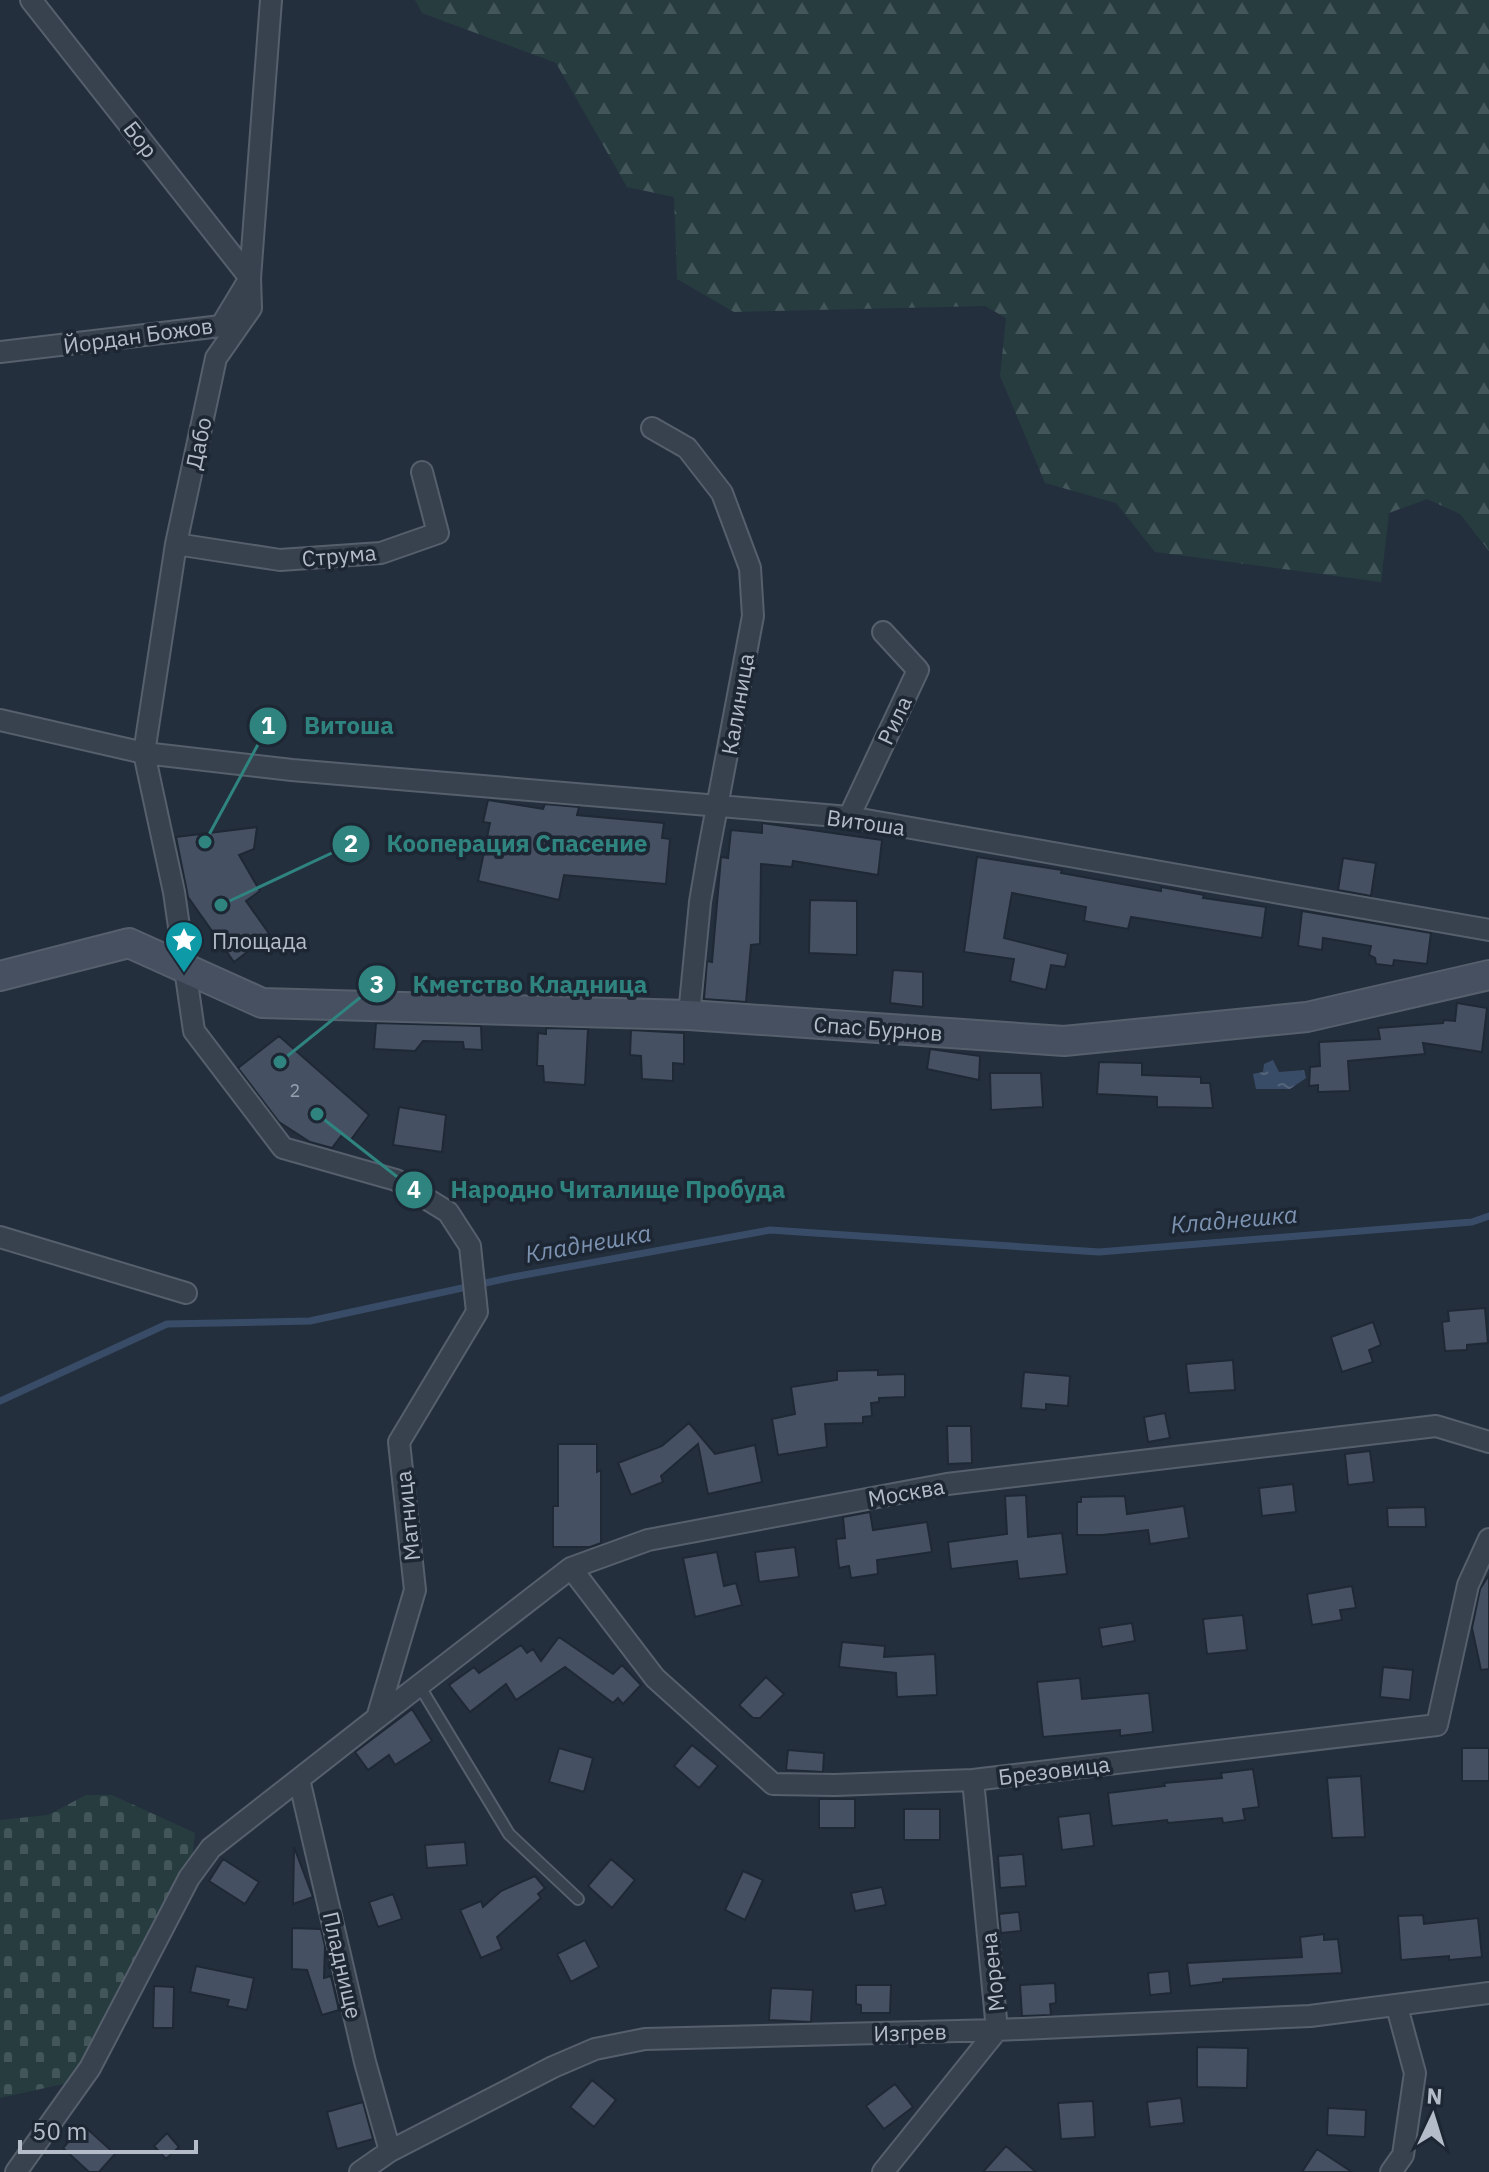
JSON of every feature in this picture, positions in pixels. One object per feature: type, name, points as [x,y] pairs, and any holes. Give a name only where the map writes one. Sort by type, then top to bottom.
[{"type":"street","name":"Бор","points":[[31,0],[250,278]]},
{"type":"street","name":"Дабо","points":[[174,892],[144,753],[176,544],[216,358],[251,308],[250,278],[271,0]]},
{"type":"street","name":"Йордан Божов","points":[[0,352],[221,326],[250,278]]},
{"type":"street","name":"Калиница","points":[[652,428],[687,448],[722,493],[750,568],[753,616],[700,902],[689,1015]]},
{"type":"street","name":"Струма","points":[[176,544],[280,560],[381,553],[438,533],[422,472]]},
{"type":"street","name":"Рила","points":[[849,817],[918,670],[883,632]]},
{"type":"street","name":"Витоша","points":[[0,720],[144,753],[292,770],[849,817],[1489,930]]},
{"type":"street","name":"Матница","points":[[174,892],[194,1031],[283,1148],[396,1180],[448,1212],[470,1246],[477,1312],[399,1442],[415,1590],[377,1718]]},
{"type":"street","points":[[0,976],[129,943],[185,968]]},
{"type":"street","name":"Спас Бурнов","points":[[185,968],[262,1003],[689,1015],[1064,1041],[1307,1017],[1489,975]]},
{"type":"street","points":[[0,1237],[186,1293]]},
{"type":"street","name":"Москва","points":[[377,1718],[571,1568],[648,1540],[947,1484],[1436,1426],[1489,1442]]},
{"type":"street","name":"Брезовица","points":[[571,1568],[655,1678],[773,1784],[835,1785],[973,1780],[1437,1725],[1468,1585],[1489,1539]]},
{"type":"street","points":[[16,2172],[90,2068],[189,1878],[211,1848],[377,1718]]},
{"type":"street","name":"Пладнище","points":[[299,1779],[365,2062],[390,2151]]},
{"type":"street","name":"Морена","points":[[883,2172],[997,2030],[973,1780]]},
{"type":"street","name":"Изгрев","points":[[360,2172],[390,2151],[553,2067],[595,2049],[645,2039],[997,2030],[1310,2016],[1489,1993]]},
{"type":"street","points":[[1391,2172],[1403,2155],[1415,2073],[1397,2007]]},
{"type":"lane","points":[[419,1685],[509,1834],[578,1899]]},
{"type":"green space","points":[[415,0],[1489,0],[1489,551],[1460,514],[1427,499],[1389,513],[1381,582],[1155,552],[1116,503],[1045,483],[1000,376],[1006,318],[985,306],[734,312],[677,279],[674,197],[627,187],[556,63],[422,13]]},
{"type":"green space","points":[[86,1795],[112,1795],[195,1833],[192,1860],[72,2082],[0,2098],[0,1820],[48,1815]]},
{"type":"water","points":[[1273,1060],[1279,1072],[1304,1070],[1306,1078],[1290,1089],[1256,1089],[1253,1074],[1263,1072],[1264,1064]]},
{"type":"building","points":[[488,800],[543,809],[545,804],[579,807],[577,815],[664,823],[662,838],[670,839],[666,884],[564,875],[559,900],[478,881],[490,823],[483,822]]},
{"type":"building","points":[[762,823],[882,840],[878,875],[793,861],[792,867],[761,864],[760,944],[751,945],[746,1002],[704,999],[707,961],[712,962],[721,857],[728,858],[731,830],[762,833]]},
{"type":"building","points":[[257,827],[254,849],[239,855],[260,891],[246,901],[270,935],[234,962],[188,897],[176,837]]},
{"type":"building","points":[[977,857],[1266,907],[1262,938],[1131,917],[1128,929],[1084,921],[1086,907],[1012,893],[1004,938],[1068,954],[1065,967],[1051,965],[1046,990],[1010,981],[1014,959],[964,952]]},
{"type":"building","points":[[1343,858],[1376,863],[1371,896],[1338,890]]},
{"type":"building","points":[[810,900],[857,901],[857,955],[809,953]]},
{"type":"building","points":[[1302,911],[1431,933],[1427,964],[1394,960],[1393,966],[1376,964],[1375,958],[1369,955],[1371,946],[1323,938],[1322,950],[1298,946]]},
{"type":"building","points":[[893,970],[923,972],[923,1007],[890,1003]]},
{"type":"building","points":[[1457,1003],[1487,1008],[1482,1052],[1423,1043],[1425,1054],[1348,1061],[1350,1091],[1318,1092],[1318,1085],[1309,1086],[1310,1067],[1320,1066],[1319,1042],[1380,1039],[1378,1028],[1455,1021]]},
{"type":"building","points":[[376,1023],[481,1026],[482,1050],[464,1049],[463,1042],[423,1041],[415,1051],[374,1049]]},
{"type":"building","points":[[546,1028],[588,1029],[585,1085],[544,1082],[543,1066],[537,1066],[538,1033],[546,1034]]},
{"type":"building","points":[[631,1030],[684,1033],[684,1064],[673,1063],[673,1081],[642,1079],[641,1056],[630,1055]]},
{"type":"building","points":[[279,1036],[369,1115],[350,1141],[342,1135],[332,1148],[310,1142],[279,1122],[238,1068]]},
{"type":"building","points":[[930,1049],[980,1056],[979,1080],[927,1069]]},
{"type":"building","points":[[1099,1062],[1142,1063],[1142,1075],[1201,1077],[1201,1083],[1210,1083],[1213,1108],[1157,1107],[1157,1097],[1097,1094]]},
{"type":"building","points":[[990,1073],[1041,1073],[1043,1107],[991,1110]]},
{"type":"building","points":[[399,1107],[446,1115],[442,1152],[393,1145]]},
{"type":"building","points":[[1485,1308],[1488,1343],[1467,1345],[1467,1350],[1445,1351],[1442,1322],[1449,1321],[1448,1311]]},
{"type":"building","points":[[1373,1322],[1381,1345],[1369,1350],[1373,1362],[1342,1372],[1331,1337]]},
{"type":"building","points":[[1233,1360],[1235,1390],[1189,1393],[1186,1364]]},
{"type":"building","points":[[878,1370],[878,1375],[905,1374],[905,1397],[879,1398],[879,1402],[871,1403],[872,1416],[863,1417],[863,1423],[825,1424],[827,1447],[778,1455],[772,1419],[795,1414],[791,1387],[837,1380],[837,1371]]},
{"type":"building","points":[[1024,1372],[1070,1376],[1068,1406],[1046,1404],[1046,1410],[1021,1408]]},
{"type":"building","points":[[1165,1413],[1170,1438],[1148,1442],[1144,1417]]},
{"type":"building","points":[[689,1423],[715,1454],[755,1445],[762,1482],[708,1494],[698,1444],[661,1476],[663,1482],[631,1495],[618,1463],[662,1446]]},
{"type":"building","points":[[947,1426],[971,1426],[972,1463],[948,1464]]},
{"type":"building","points":[[558,1444],[597,1444],[597,1472],[601,1470],[601,1543],[590,1547],[553,1547],[553,1506],[558,1506]]},
{"type":"building","points":[[1370,1451],[1374,1482],[1348,1485],[1345,1454]]},
{"type":"building","points":[[1293,1484],[1296,1512],[1262,1516],[1259,1488]]},
{"type":"building","points":[[1026,1495],[1028,1537],[1062,1533],[1067,1574],[1019,1579],[1017,1561],[951,1569],[948,1542],[1007,1534],[1005,1496]]},
{"type":"building","points":[[1125,1496],[1127,1514],[1184,1506],[1189,1538],[1150,1544],[1148,1530],[1077,1535],[1077,1502],[1081,1502],[1081,1497]]},
{"type":"building","points":[[1425,1507],[1426,1527],[1388,1527],[1387,1508]]},
{"type":"building","points":[[870,1512],[873,1530],[927,1522],[932,1552],[877,1560],[878,1574],[851,1578],[849,1566],[839,1568],[836,1539],[845,1538],[843,1517]]},
{"type":"building","points":[[795,1547],[799,1577],[759,1582],[755,1552]]},
{"type":"building","points":[[717,1552],[724,1586],[736,1583],[742,1605],[695,1617],[683,1558]]},
{"type":"building","points":[[1489,1575],[1489,1669],[1481,1670],[1472,1628],[1480,1589]]},
{"type":"building","points":[[1352,1586],[1356,1608],[1340,1610],[1342,1620],[1312,1625],[1307,1594]]},
{"type":"building","points":[[1243,1615],[1247,1650],[1207,1654],[1203,1619]]},
{"type":"building","points":[[1132,1623],[1135,1641],[1102,1647],[1099,1628]]},
{"type":"building","points":[[559,1637],[613,1674],[622,1665],[641,1685],[623,1704],[618,1698],[613,1703],[565,1667],[516,1700],[506,1684],[470,1712],[449,1685],[474,1667],[479,1673],[521,1645],[527,1653],[533,1649],[541,1661]]},
{"type":"building","points":[[842,1642],[885,1646],[884,1657],[935,1654],[937,1695],[897,1697],[896,1673],[839,1667]]},
{"type":"building","points":[[1383,1667],[1413,1670],[1410,1700],[1380,1697]]},
{"type":"building","points":[[766,1677],[784,1694],[760,1718],[753,1718],[739,1705]]},
{"type":"building","points":[[1080,1678],[1082,1699],[1149,1693],[1153,1732],[1120,1736],[1120,1730],[1043,1737],[1037,1682]]},
{"type":"building","points":[[412,1709],[432,1741],[395,1765],[389,1755],[368,1770],[355,1752]]},
{"type":"building","points":[[692,1745],[718,1766],[699,1788],[674,1766]]},
{"type":"building","points":[[559,1748],[593,1758],[584,1792],[549,1782]]},
{"type":"building","points":[[1462,1748],[1489,1748],[1489,1781],[1462,1781]]},
{"type":"building","points":[[788,1750],[824,1753],[823,1772],[786,1770]]},
{"type":"building","points":[[1253,1769],[1259,1807],[1243,1809],[1245,1820],[1223,1823],[1222,1818],[1168,1823],[1167,1820],[1112,1826],[1108,1793],[1165,1786],[1164,1783],[1222,1778],[1221,1773]]},
{"type":"building","points":[[1361,1776],[1365,1837],[1332,1838],[1327,1778]]},
{"type":"building","points":[[819,1799],[855,1799],[855,1828],[819,1828]]},
{"type":"building","points":[[904,1809],[940,1809],[940,1840],[904,1840]]},
{"type":"building","points":[[1090,1813],[1094,1846],[1062,1850],[1058,1817]]},
{"type":"building","points":[[465,1842],[467,1865],[427,1868],[425,1845]]},
{"type":"building","points":[[294,1847],[313,1897],[293,1904]]},
{"type":"building","points":[[1023,1854],[1026,1886],[1000,1888],[998,1856]]},
{"type":"building","points":[[223,1859],[259,1882],[245,1904],[209,1881]]},
{"type":"building","points":[[611,1859],[635,1880],[612,1908],[588,1886]]},
{"type":"building","points":[[743,1871],[763,1880],[745,1920],[725,1910]]},
{"type":"building","points":[[535,1876],[545,1888],[538,1894],[541,1898],[497,1937],[502,1949],[481,1958],[460,1910],[481,1901],[483,1907],[501,1891]]},
{"type":"building","points":[[882,1887],[886,1905],[855,1911],[851,1893]]},
{"type":"building","points":[[393,1894],[402,1919],[378,1927],[369,1902]]},
{"type":"building","points":[[1019,1912],[1021,1931],[1001,1933],[999,1914]]},
{"type":"building","points":[[1423,1915],[1424,1924],[1478,1918],[1482,1957],[1401,1960],[1398,1916]]},
{"type":"building","points":[[292,1928],[321,1929],[325,1946],[324,1978],[331,1976],[339,2010],[322,2015],[307,1970],[292,1969]]},
{"type":"building","points":[[1324,1934],[1324,1940],[1338,1939],[1342,1973],[1223,1979],[1223,1982],[1190,1986],[1187,1963],[1302,1957],[1300,1937]]},
{"type":"building","points":[[585,1940],[599,1967],[571,1982],[557,1954]]},
{"type":"building","points":[[196,1966],[254,1978],[247,2010],[227,2006],[229,2000],[190,1992]]},
{"type":"building","points":[[1169,1971],[1171,1993],[1150,1995],[1148,1973]]},
{"type":"building","points":[[1055,1983],[1056,2003],[1050,2004],[1051,2015],[1022,2016],[1020,1985]]},
{"type":"building","points":[[856,1985],[891,1985],[890,2013],[861,2013],[861,2005],[856,2004]]},
{"type":"building","points":[[154,1986],[174,1987],[173,2028],[153,2028]]},
{"type":"building","points":[[771,1988],[813,1990],[811,2022],[769,2020]]},
{"type":"building","points":[[1197,2047],[1248,2048],[1247,2088],[1197,2087]]},
{"type":"building","points":[[592,2080],[616,2100],[594,2127],[570,2107]]},
{"type":"building","points":[[895,2084],[913,2107],[884,2129],[866,2106]]},
{"type":"building","points":[[1181,2098],[1184,2123],[1150,2127],[1147,2102]]},
{"type":"building","points":[[1093,2101],[1095,2137],[1061,2139],[1058,2103]]},
{"type":"building","points":[[363,2102],[373,2139],[337,2149],[327,2112]]},
{"type":"building","points":[[1328,2108],[1366,2110],[1365,2137],[1327,2135]]},
{"type":"building","points":[[83,2125],[115,2154],[99,2172],[89,2172],[63,2148]]},
{"type":"building","points":[[167,2133],[179,2147],[166,2159],[154,2146]]},
{"type":"building","points":[[1006,2146],[1036,2172],[983,2172]]},
{"type":"building","points":[[1317,2149],[1352,2172],[1302,2172]]},
{"type":"waterway","name":"Кладнешка","points":[[0,1401],[167,1324],[310,1321],[513,1277],[770,1230],[1099,1252],[1472,1222],[1489,1216]]},
{"type":"place","name":"Витоша","points":[[205,842]]},
{"type":"place","name":"Кооперация Спасение","points":[[221,905]]},
{"type":"place","name":"Площада","points":[[184,974]]},
{"type":"place","name":"Кметство Кладница","points":[[280,1062]]},
{"type":"place","name":"Народно Читалище Пробуда","points":[[317,1114]]}]
